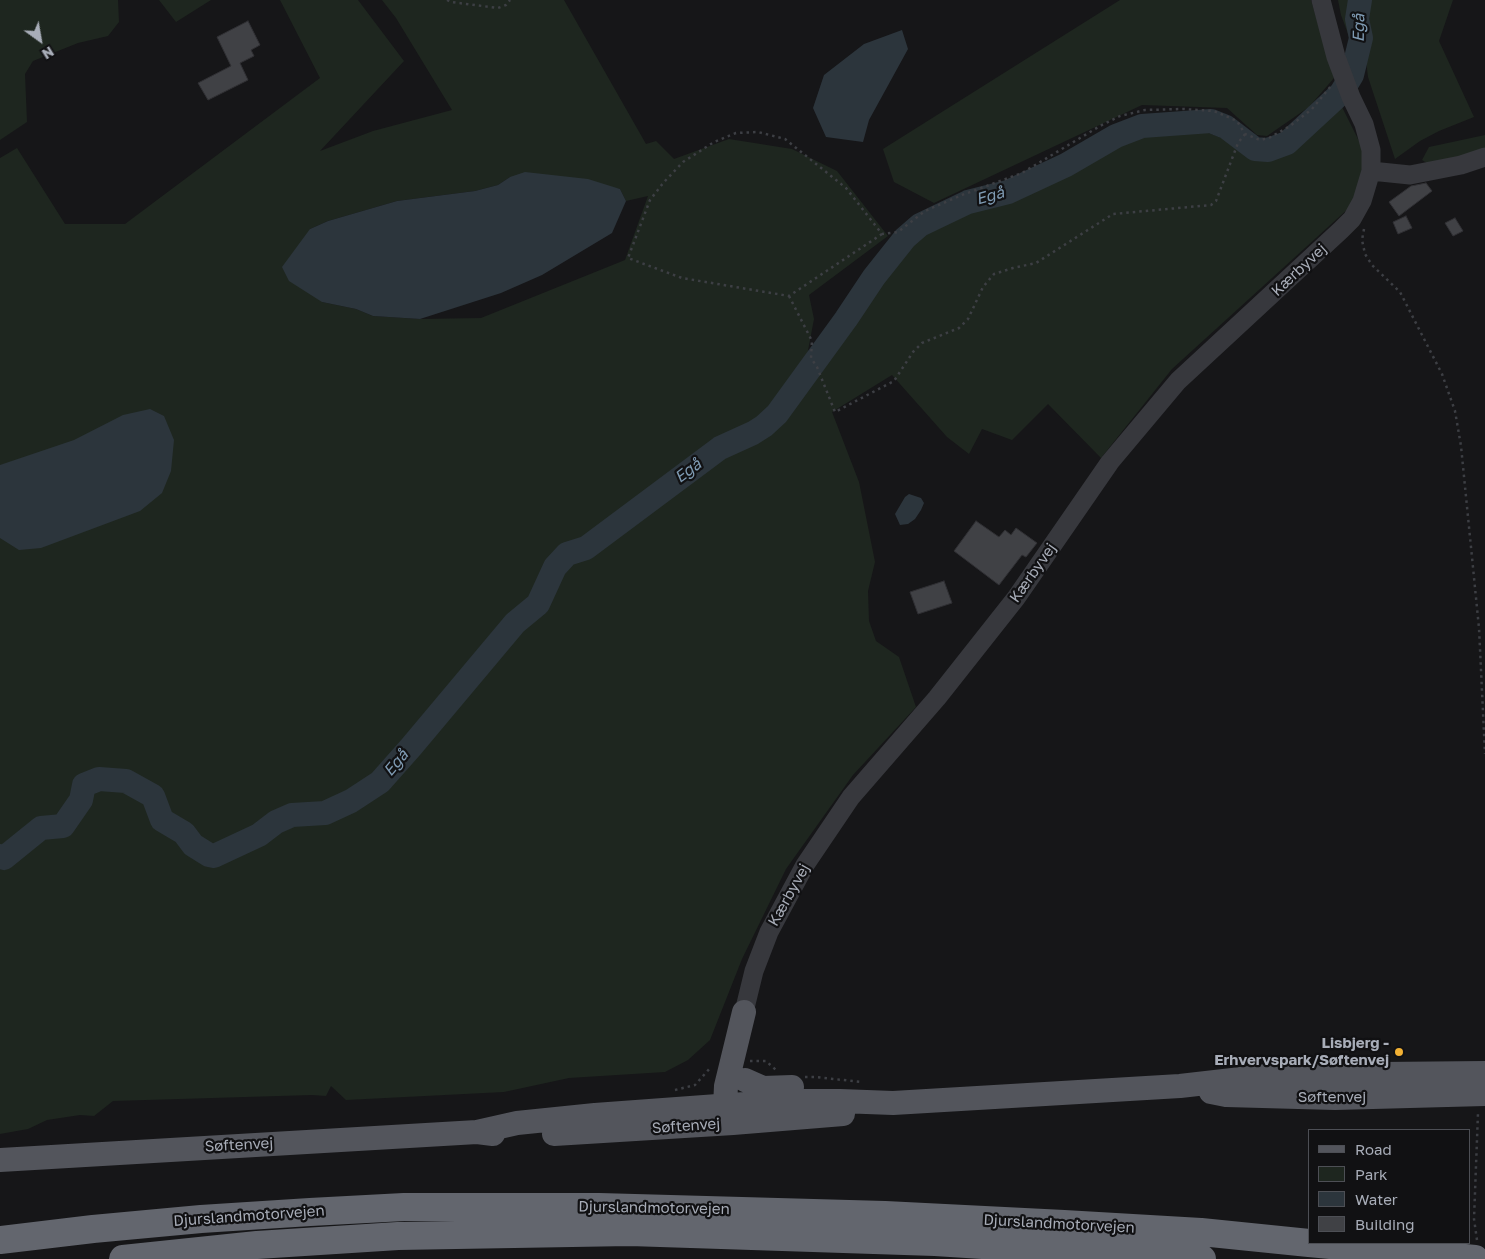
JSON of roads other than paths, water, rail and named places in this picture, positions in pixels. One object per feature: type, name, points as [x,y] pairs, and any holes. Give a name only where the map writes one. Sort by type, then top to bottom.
[{"type":"highway","name":"Djurslandmotorvejen","points":[[0,1240],[201,1219],[310,1212],[479,1207],[707,1209],[1201,1232],[1308,1243]]},
{"type":"highway","points":[[0,1225],[91,1213],[173,1209],[310,1212]]},
{"type":"highway","name":"Djurslandmotorvejen","points":[[122,1259],[257,1245],[398,1236],[630,1232],[935,1242],[1202,1259]]},
{"type":"highway","name":"Djurslandmotorvejen","points":[[1328,1244],[1476,1252]]},
{"type":"highway","points":[[168,1259],[257,1245]]},
{"type":"highway","points":[[292,1259],[389,1251],[505,1246],[754,1246],[1109,1253]]},
{"type":"main road","points":[[734,1111],[745,1080],[744,1012]]},
{"type":"main road","points":[[734,1111],[726,1086],[744,1012]]},
{"type":"main road","name":"Søftenvej","points":[[0,1160],[478,1132],[522,1136],[734,1111],[795,1101],[893,1102],[1180,1086],[1276,1075],[1484,1078]]},
{"type":"main road","points":[[745,1080],[763,1088],[808,1087],[832,1090],[869,1102]]},
{"type":"main road","name":"Søftenvej","points":[[734,1111],[814,1117],[849,1113],[893,1102]]},
{"type":"street","name":"Kærbyvej","points":[[744,1012],[754,971],[769,932],[806,865],[851,797],[938,698],[1016,598],[1110,462],[1178,381],[1352,219],[1362,201],[1371,171],[1371,150],[1368,137],[1345,83],[1321,0]]},
{"type":"street","points":[[1371,171],[1410,175],[1461,165],[1485,157]]},
{"type":"water","points":[[902,30],[908,49],[869,120],[863,142],[826,137],[813,108],[824,75],[864,44]]},
{"type":"water","points":[[525,172],[588,179],[620,189],[626,201],[612,233],[542,275],[501,293],[420,319],[373,316],[356,309],[322,302],[289,281],[282,267],[310,229],[328,221],[397,201],[475,191],[498,185],[510,177]]},
{"type":"water","points":[[150,409],[164,416],[174,440],[171,471],[162,493],[140,511],[41,548],[19,550],[0,538],[0,465],[74,440],[123,415]]},
{"type":"water","points":[[909,494],[921,498],[924,503],[915,519],[908,524],[900,525],[895,514],[905,497]]},
{"type":"waterway","name":"Egå","points":[[0,856],[4,858],[41,828],[63,826],[81,800],[84,785],[99,779],[126,781],[153,796],[162,820],[184,833],[193,845],[214,856],[259,835],[276,822],[292,815],[325,813],[351,801],[380,782],[515,623],[538,604],[555,567],[567,554],[586,548],[720,448],[753,433],[777,414],[874,277],[905,238],[920,225],[968,202],[1008,192],[1066,165],[1116,136],[1142,126],[1211,121],[1226,127],[1255,149],[1268,150],[1287,143],[1341,93],[1352,75],[1361,38],[1357,19],[1360,0]]},
{"type":"place","name":"Lisbjerg - Erhvervspark/Søftenvej","points":[[1399,1052]]}]
